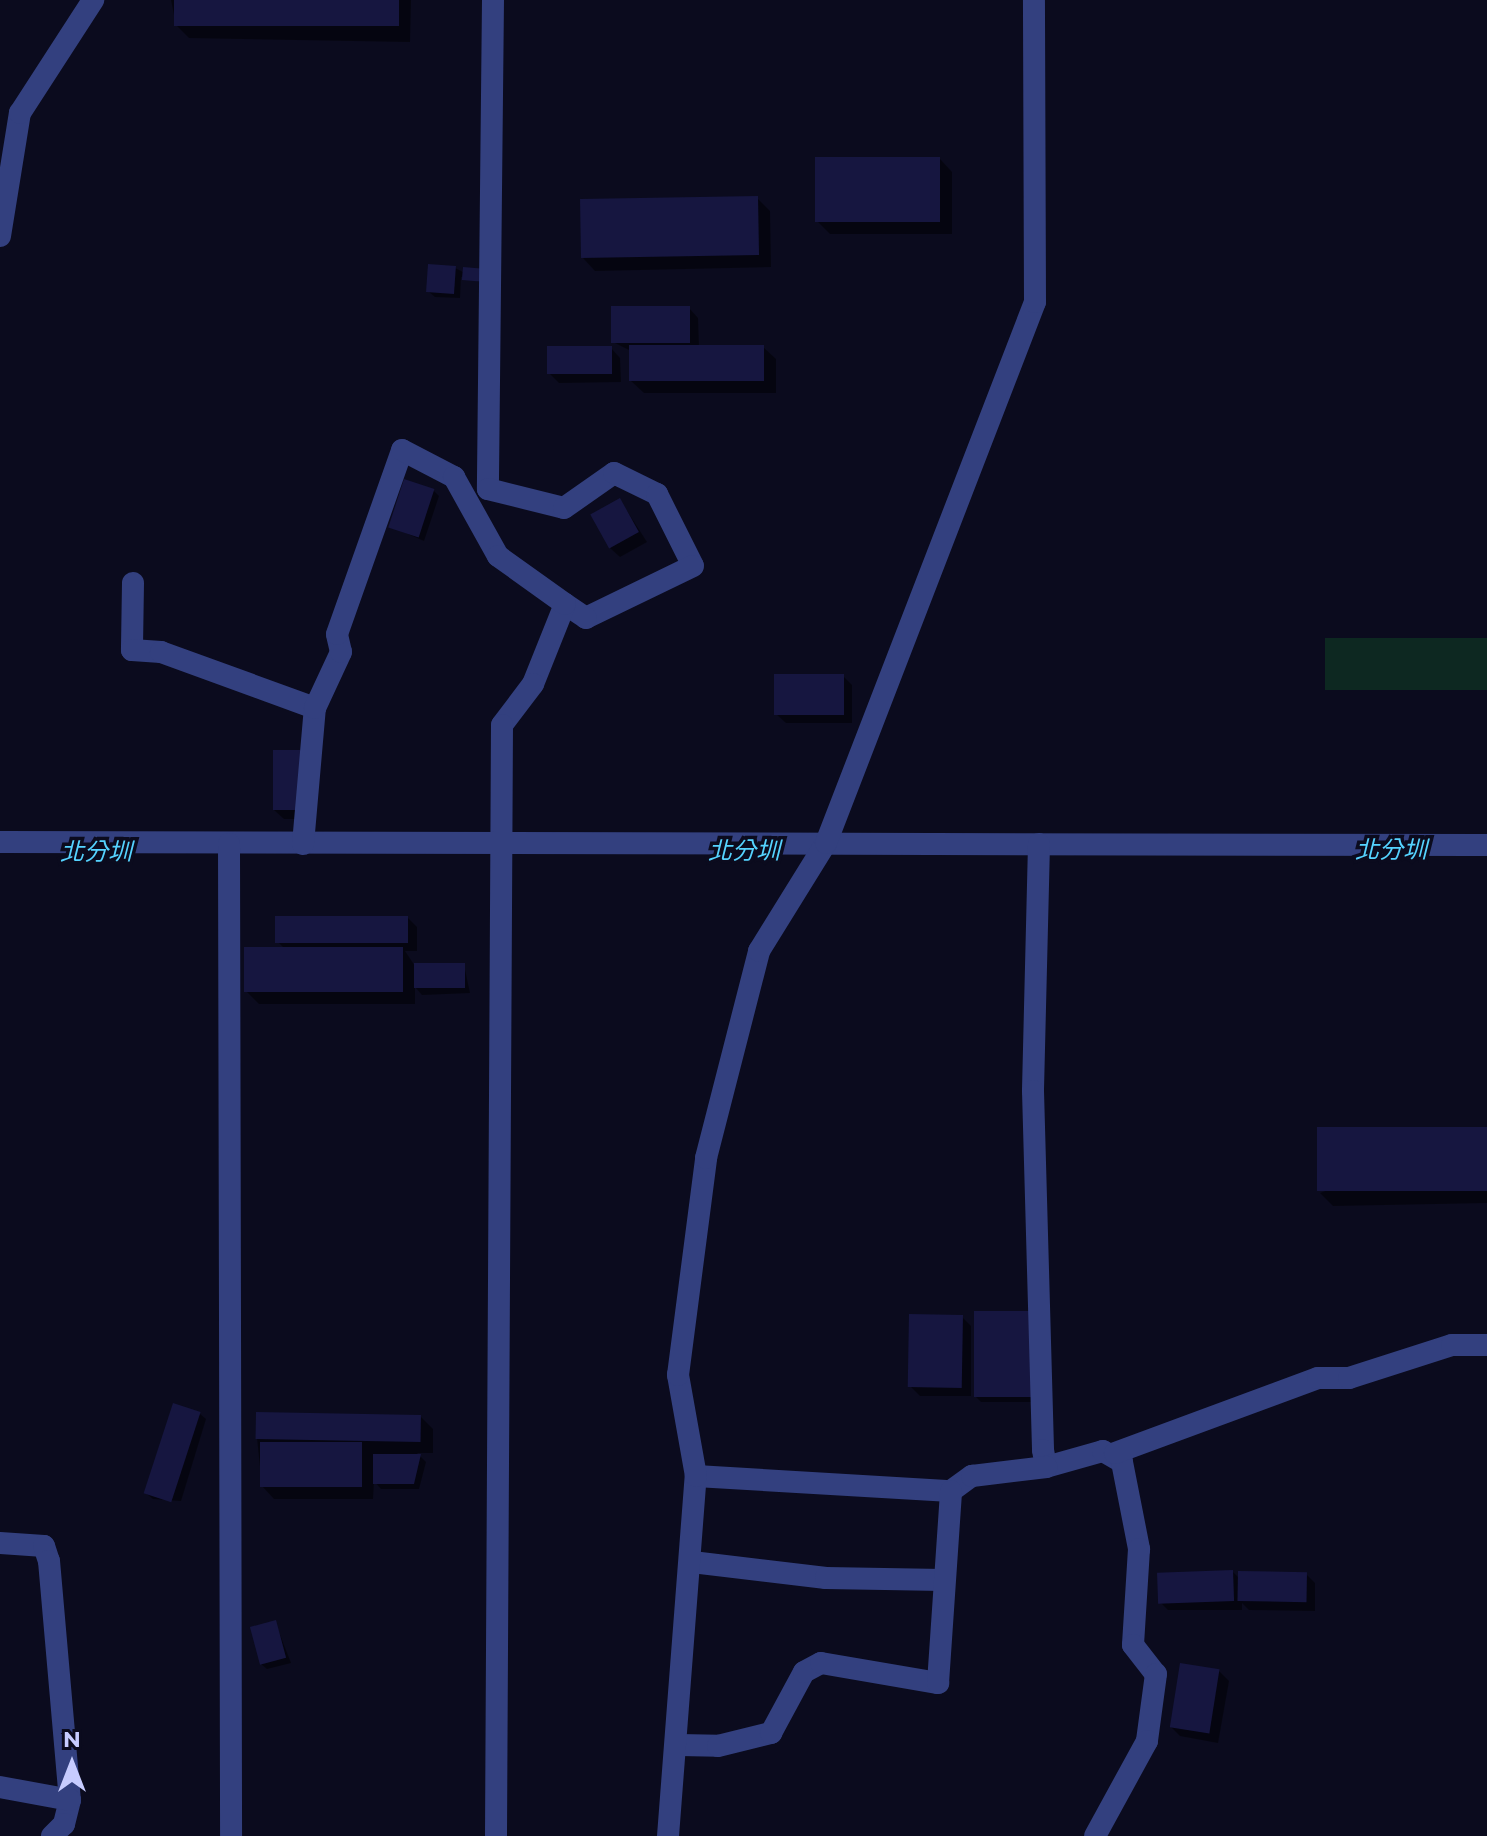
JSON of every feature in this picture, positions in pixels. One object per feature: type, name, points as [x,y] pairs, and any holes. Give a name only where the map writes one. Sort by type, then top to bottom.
[{"type":"street","points":[[0,236],[16,125],[93,0]]},
{"type":"street","points":[[488,489],[493,0]]},
{"type":"street","points":[[668,1836],[679,1745],[696,1476],[678,1375],[706,1158],[756,960],[826,843],[1035,302],[1034,0]]},
{"type":"street","points":[[303,844],[315,708],[341,652],[337,634],[402,450],[454,477],[564,508],[614,473],[657,494],[693,566],[586,618],[498,556],[454,477]]},
{"type":"street","points":[[133,583],[132,650],[161,652],[315,708]]},
{"type":"street","points":[[496,1836],[502,725],[533,684],[565,604]]},
{"type":"street","points":[[0,842],[228,854],[303,844],[500,853],[826,843],[1038,852],[1487,845]]},
{"type":"street","points":[[1038,852],[1033,1091],[1046,1467]]},
{"type":"street","points":[[228,854],[231,1836]]},
{"type":"street","points":[[696,1476],[951,1491],[972,1476],[1046,1467],[1115,1453],[1318,1378],[1349,1378],[1452,1345],[1487,1345]]},
{"type":"street","points":[[1095,1836],[1147,1741],[1156,1674],[1133,1645],[1139,1549],[1115,1453]]},
{"type":"street","points":[[679,1745],[718,1746],[771,1733],[804,1672],[821,1663],[932,1688],[945,1639],[938,1624],[951,1491]]},
{"type":"street","points":[[0,1543],[44,1546],[49,1561],[70,1800],[64,1824],[52,1836]]},
{"type":"street","points":[[692,1562],[826,1578],[943,1580]]},
{"type":"street","points":[[0,1787],[70,1800]]},
{"type":"green space","points":[[1325,638],[1487,638],[1487,690],[1325,690]]},
{"type":"building","points":[[174,0],[399,0],[399,26],[174,26]]},
{"type":"building","points":[[815,157],[940,157],[940,222],[815,222]]},
{"type":"building","points":[[758,196],[759,255],[581,258],[580,199]]},
{"type":"building","points":[[428,264],[456,266],[454,294],[426,292]]},
{"type":"building","points":[[463,267],[484,269],[483,282],[462,280]]},
{"type":"building","points":[[611,306],[690,306],[690,343],[611,343]]},
{"type":"building","points":[[629,345],[764,345],[764,381],[629,381]]},
{"type":"building","points":[[547,346],[612,346],[612,374],[547,374]]},
{"type":"building","points":[[404,479],[434,489],[419,537],[388,528]]},
{"type":"building","points":[[620,498],[639,532],[609,549],[590,514]]},
{"type":"building","points":[[774,674],[844,674],[844,715],[774,715]]},
{"type":"building","points":[[273,750],[301,750],[301,810],[273,810]]},
{"type":"building","points":[[275,916],[408,916],[408,943],[275,943]]},
{"type":"building","points":[[244,947],[403,947],[403,992],[244,992]]},
{"type":"building","points":[[414,963],[465,963],[465,988],[414,988]]},
{"type":"building","points":[[1317,1127],[1487,1127],[1487,1191],[1317,1191]]},
{"type":"building","points":[[974,1311],[1038,1311],[1038,1397],[974,1397]]},
{"type":"building","points":[[909,1314],[963,1315],[962,1388],[908,1387]]},
{"type":"building","points":[[173,1403],[201,1412],[171,1502],[144,1493]]},
{"type":"building","points":[[256,1412],[421,1415],[421,1442],[256,1439]]},
{"type":"building","points":[[260,1442],[362,1442],[362,1487],[260,1487]]},
{"type":"building","points":[[373,1454],[421,1454],[414,1484],[373,1484]]},
{"type":"building","points":[[1233,1570],[1234,1601],[1158,1604],[1157,1573]]},
{"type":"building","points":[[1238,1571],[1307,1572],[1306,1602],[1237,1601]]},
{"type":"building","points":[[276,1620],[286,1658],[260,1665],[250,1627]]},
{"type":"building","points":[[1180,1663],[1220,1669],[1209,1733],[1170,1727]]},
{"type":"water label","name":"北分圳","points":[[1391,850]]},
{"type":"water label","name":"北分圳","points":[[744,851]]},
{"type":"water label","name":"北分圳","points":[[96,852]]}]
